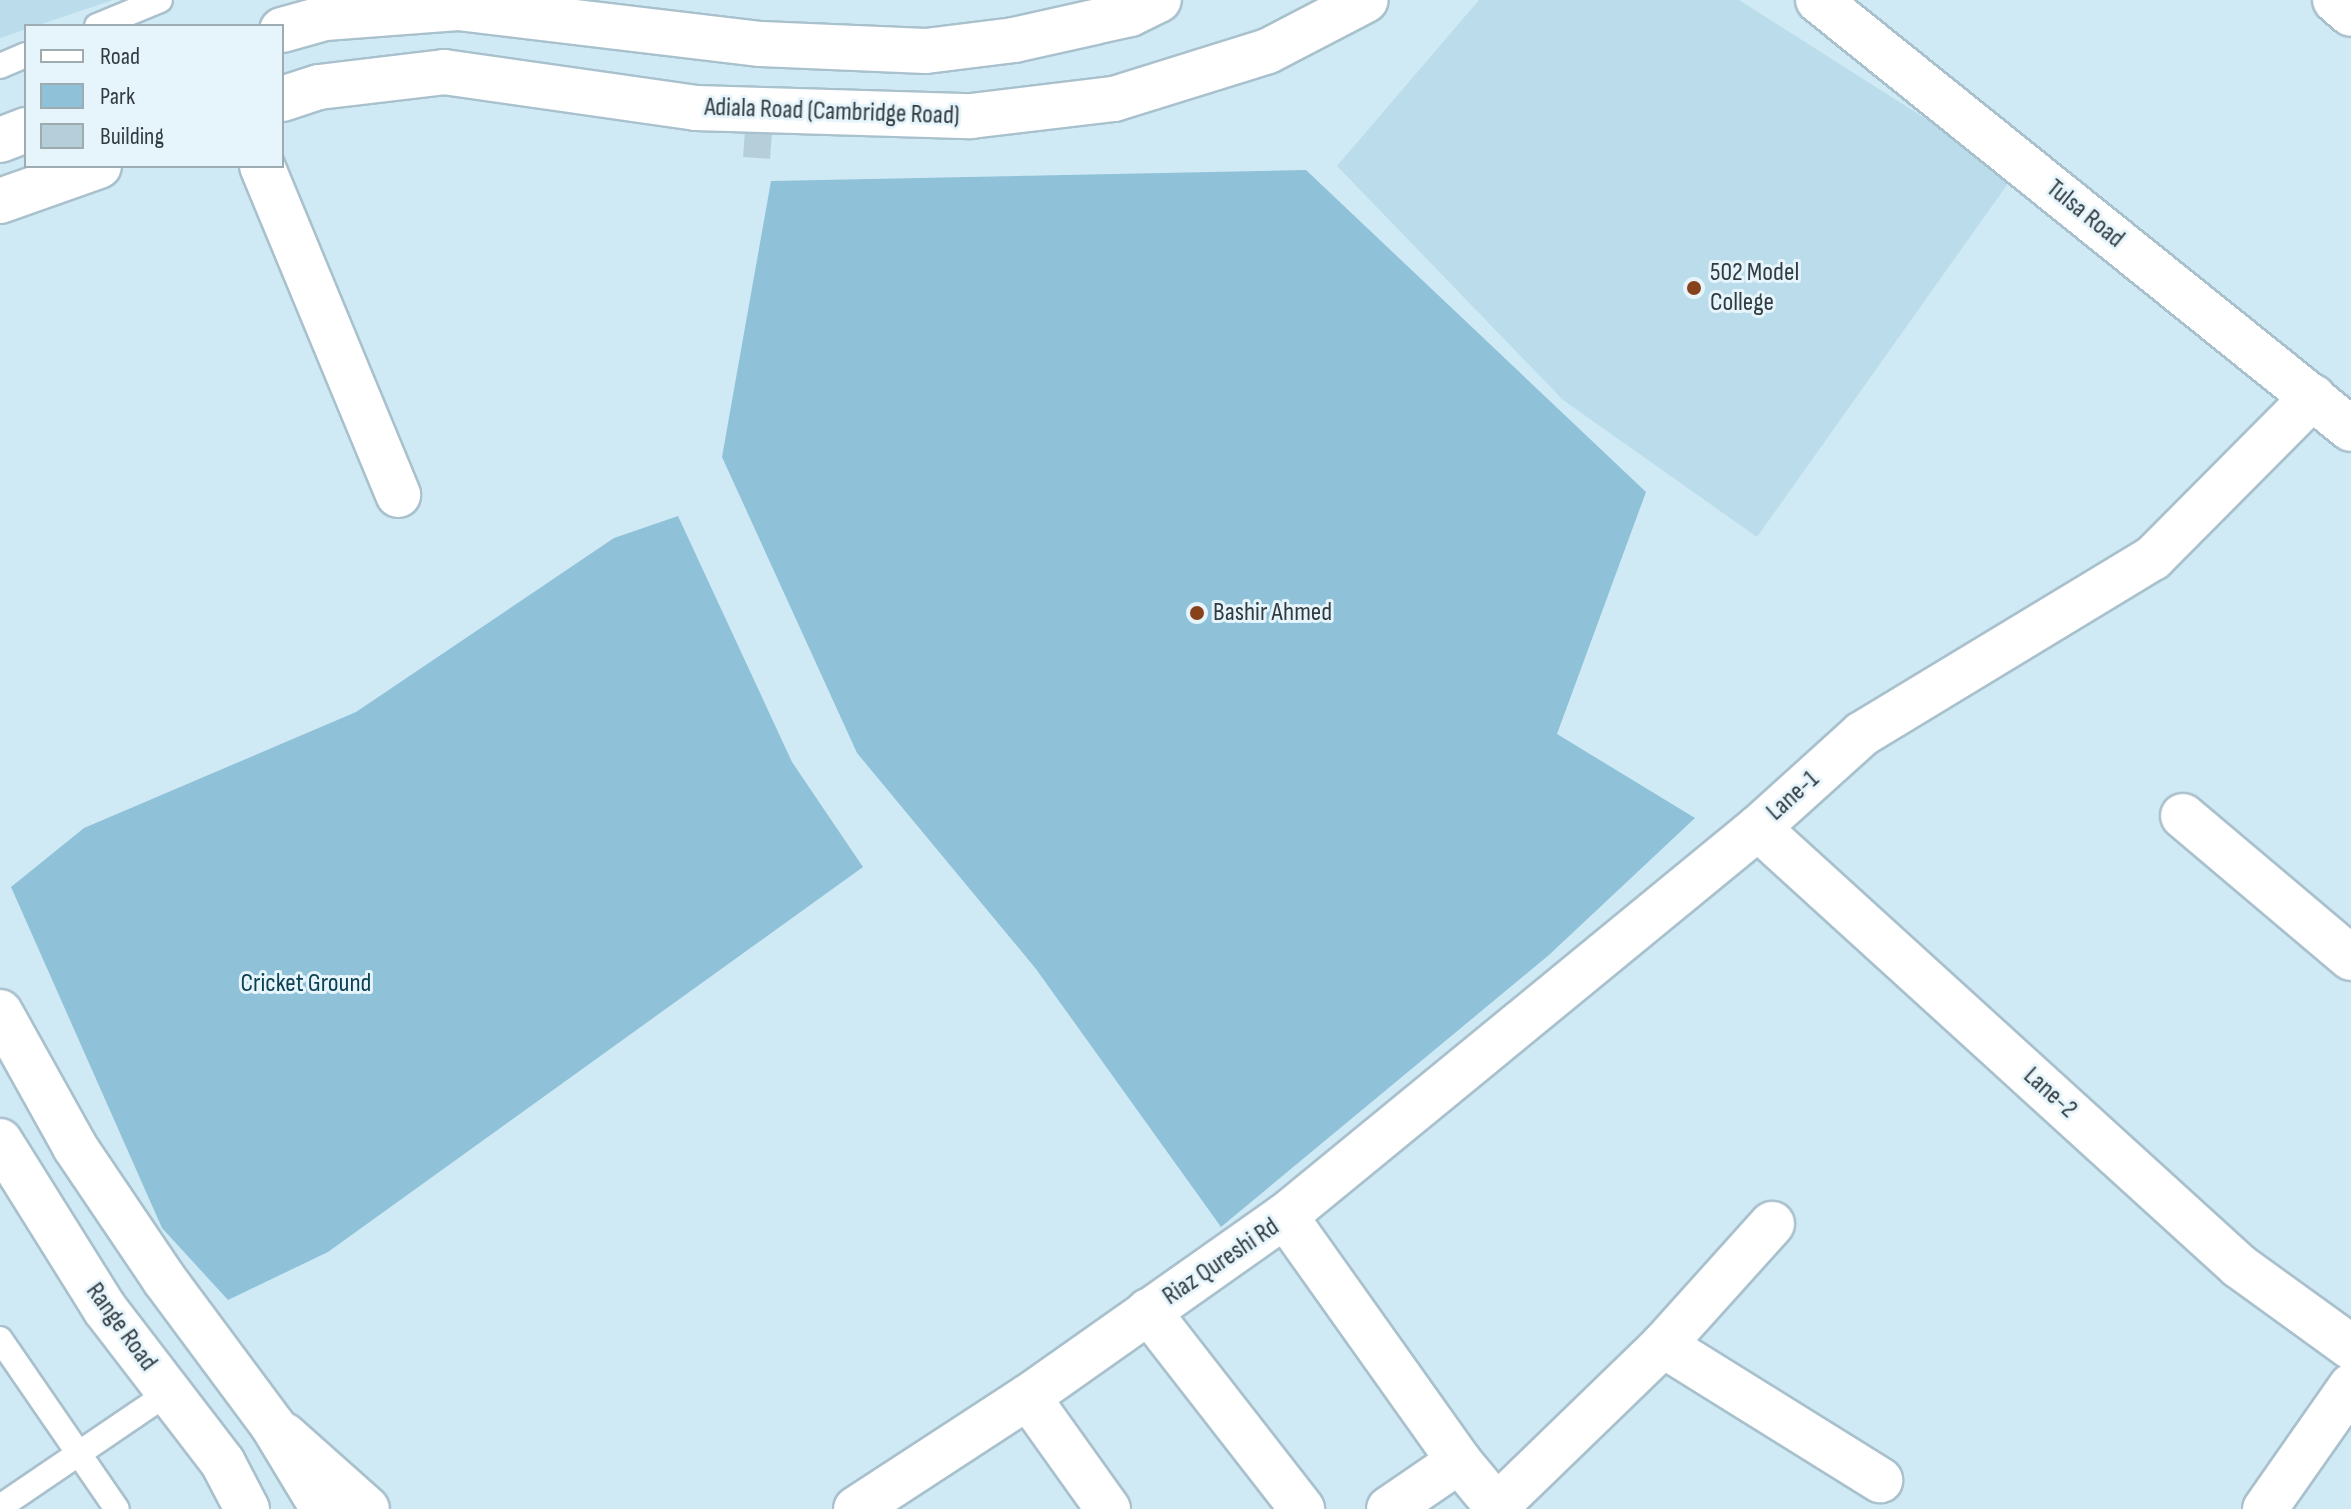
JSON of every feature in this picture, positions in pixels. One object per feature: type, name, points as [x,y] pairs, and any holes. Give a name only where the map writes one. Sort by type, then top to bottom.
[{"type":"street","points":[[284,29],[325,18],[458,8],[761,44],[926,51],[1014,40],[1130,14],[1159,0]]},
{"type":"street","name":"Adiala Road (Cambridge Road)","points":[[284,98],[319,87],[444,72],[696,108],[971,116],[1114,99],[1268,51],[1366,0]]},
{"type":"street","name":"Tulsa Road","points":[[1818,0],[2351,429]]},
{"type":"street","points":[[2335,0],[2351,14]]},
{"type":"street","points":[[0,140],[24,131]]},
{"type":"street","points":[[0,201],[93,168]]},
{"type":"street","points":[[263,168],[398,495]]},
{"type":"street","name":"Lane-1","points":[[1285,1216],[1758,828],[1862,734],[2153,558],[2313,397]]},
{"type":"street","points":[[2183,816],[2351,958]]},
{"type":"street","name":"Lane-2","points":[[1758,828],[2239,1266],[2351,1347]]},
{"type":"street","points":[[0,1012],[75,1147],[164,1279],[273,1426],[323,1509]]},
{"type":"street","name":"Range Road","points":[[0,1141],[105,1309],[223,1463],[247,1509]]},
{"type":"street","name":"Riaz Qureshi Rd","points":[[856,1509],[904,1497],[1028,1397],[1285,1216],[1459,1461],[1498,1507]]},
{"type":"street","points":[[1498,1507],[1663,1345],[1772,1224]]},
{"type":"street","points":[[1148,1311],[1302,1509]]},
{"type":"street","points":[[1663,1345],[1880,1480]]},
{"type":"street","points":[[2265,1509],[2351,1386]]},
{"type":"street","points":[[1028,1397],[1108,1509]]},
{"type":"street","points":[[273,1426],[367,1509]]},
{"type":"street","points":[[1389,1509],[1459,1461]]},
{"type":"lane","points":[[102,24],[160,0]]},
{"type":"lane","points":[[0,66],[24,56]]},
{"type":"lane","points":[[0,1339],[117,1509]]},
{"type":"lane","points":[[0,1507],[169,1392]]},
{"type":"shaded area","points":[[0,0],[113,0],[42,24],[24,24],[24,30],[0,38]]},
{"type":"shaded area","name":"502 Model College","points":[[1479,0],[1739,0],[2014,175],[1757,537],[1563,400],[1337,166]]},
{"type":"green space","name":"Bashir Ahmed","points":[[1306,170],[1646,492],[1557,734],[1695,818],[1549,955],[1221,1227],[1036,969],[857,753],[722,457],[771,181]]},
{"type":"green space","name":"Cricket Ground","points":[[678,516],[792,762],[863,867],[328,1252],[228,1300],[162,1228],[11,887],[84,828],[356,712],[614,538]]},
{"type":"building","points":[[745,130],[772,132],[770,159],[743,157]]},
{"type":"place","name":"502 Model College","points":[[1694,288]]},
{"type":"place","name":"Bashir Ahmed","points":[[1197,613]]}]
